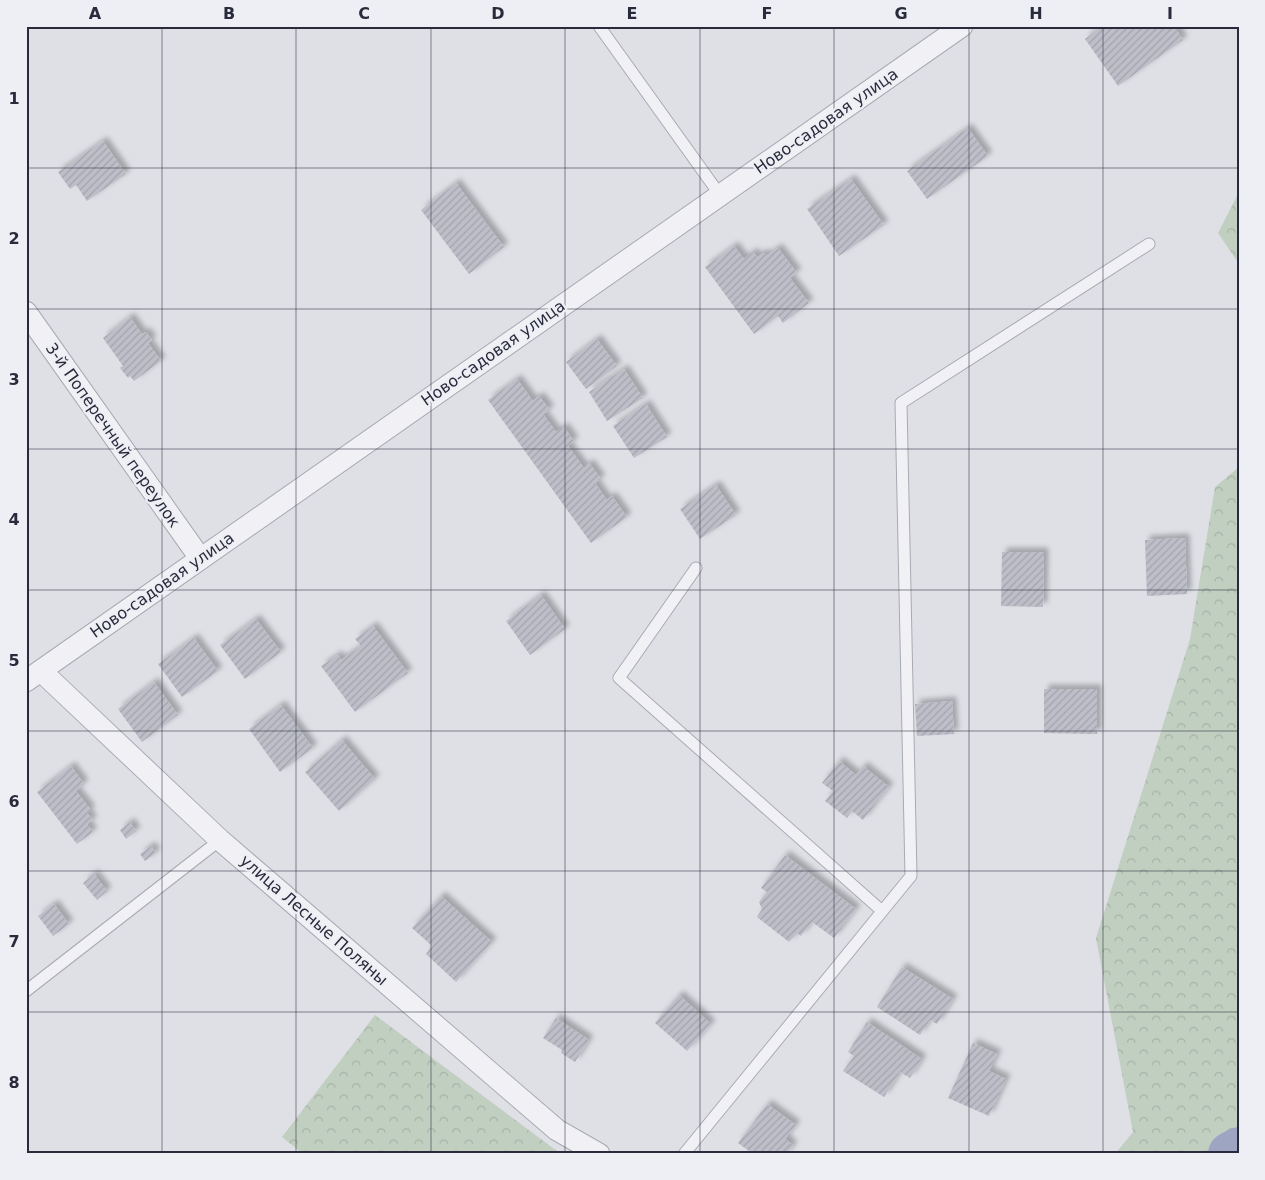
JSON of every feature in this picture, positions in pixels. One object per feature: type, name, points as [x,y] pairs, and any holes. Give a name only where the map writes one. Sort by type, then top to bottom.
[{"type":"street","name":"Ново-садовая улица","points":[[34,676],[962,26]]},
{"type":"street","name":"3-й Поперечный переулок","points":[[26,312],[200,558]]},
{"type":"street","name":"улица Лесные Поляны","points":[[34,676],[220,840],[557,1130],[599,1154]]},
{"type":"lane","points":[[599,26],[720,195]]},
{"type":"lane","points":[[684,1154],[910,876],[901,403],[1149,244]]},
{"type":"lane","points":[[696,568],[619,678],[882,911]]},
{"type":"lane","points":[[26,991],[220,840]]},
{"type":"green space","points":[[1239,192],[1239,264],[1218,233]]},
{"type":"green space","points":[[1239,467],[1239,1154],[1115,1154],[1133,1132],[1096,938],[1190,639],[1215,487]]},
{"type":"green space","points":[[375,1015],[561,1154],[303,1154],[282,1137]]},
{"type":"building","points":[[1102,26],[1174,26],[1183,40],[1118,86],[1085,39]]},
{"type":"building","points":[[968,128],[988,156],[927,199],[907,171]]},
{"type":"building","points":[[103,141],[126,174],[87,201],[76,185],[70,189],[58,172]]},
{"type":"building","points":[[851,179],[884,225],[839,256],[807,209]]},
{"type":"building","points":[[456,183],[504,247],[469,274],[421,210]]},
{"type":"building","points":[[734,246],[744,259],[753,252],[757,257],[764,253],[766,256],[778,248],[797,273],[790,278],[809,303],[783,323],[778,316],[754,334],[705,267]]},
{"type":"building","points":[[130,317],[142,334],[146,332],[152,340],[148,343],[161,361],[134,381],[130,376],[128,378],[120,368],[123,366],[103,338]]},
{"type":"building","points":[[597,339],[617,366],[586,389],[566,362]]},
{"type":"building","points":[[624,369],[643,398],[607,421],[589,392]]},
{"type":"building","points":[[517,379],[533,401],[539,396],[550,410],[543,414],[556,432],[564,427],[574,441],[568,446],[584,468],[589,463],[601,479],[595,483],[607,500],[612,496],[627,517],[591,543],[488,400]]},
{"type":"building","points":[[646,404],[667,437],[634,458],[613,426]]},
{"type":"building","points":[[716,485],[736,515],[700,539],[680,509]]},
{"type":"building","points":[[1185,538],[1187,594],[1147,596],[1145,540]]},
{"type":"building","points":[[1002,552],[1044,552],[1043,607],[1001,606]]},
{"type":"building","points":[[541,595],[565,629],[530,655],[506,621]]},
{"type":"building","points":[[256,619],[281,652],[245,679],[220,645]]},
{"type":"building","points":[[373,626],[408,673],[355,712],[321,666],[338,655],[341,660],[361,646],[355,639]]},
{"type":"building","points":[[194,638],[218,671],[182,697],[158,664]]},
{"type":"building","points":[[154,682],[178,715],[142,742],[118,709]]},
{"type":"building","points":[[1044,689],[1097,689],[1097,734],[1044,733]]},
{"type":"building","points":[[952,701],[954,734],[917,736],[915,704]]},
{"type":"building","points":[[281,705],[313,748],[280,772],[249,729]]},
{"type":"building","points":[[342,740],[375,779],[339,811],[305,772]]},
{"type":"building","points":[[839,761],[856,775],[863,766],[889,787],[863,820],[852,811],[847,818],[825,801],[833,791],[822,783]]},
{"type":"building","points":[[71,766],[84,784],[76,791],[91,810],[87,813],[93,820],[87,824],[93,832],[77,844],[37,792]]},
{"type":"building","points":[[130,822],[136,831],[126,839],[120,830]]},
{"type":"building","points":[[151,846],[156,853],[145,861],[140,854]]},
{"type":"building","points":[[785,855],[856,909],[834,938],[812,922],[801,936],[797,933],[789,942],[757,917],[762,909],[759,902],[767,892],[761,888]]},
{"type":"building","points":[[94,874],[107,891],[97,900],[83,883]]},
{"type":"building","points":[[441,896],[492,942],[456,982],[426,954],[432,946],[412,928]]},
{"type":"building","points":[[54,904],[69,924],[53,936],[38,916]]},
{"type":"building","points":[[902,967],[953,999],[937,1024],[930,1020],[920,1035],[877,1007]]},
{"type":"building","points":[[679,995],[711,1024],[687,1051],[655,1023]]},
{"type":"building","points":[[556,1018],[589,1040],[575,1062],[561,1053],[562,1050],[543,1038]]},
{"type":"building","points":[[867,1022],[922,1059],[910,1078],[900,1072],[884,1097],[843,1071],[854,1056],[848,1052]]},
{"type":"building","points":[[973,1043],[997,1054],[989,1071],[1006,1079],[989,1116],[948,1098]]},
{"type":"building","points":[[767,1104],[796,1125],[785,1139],[793,1145],[787,1154],[753,1154],[738,1143]]},
{"type":"waterway","points":[[1230,1154],[1239,1149]]}]
